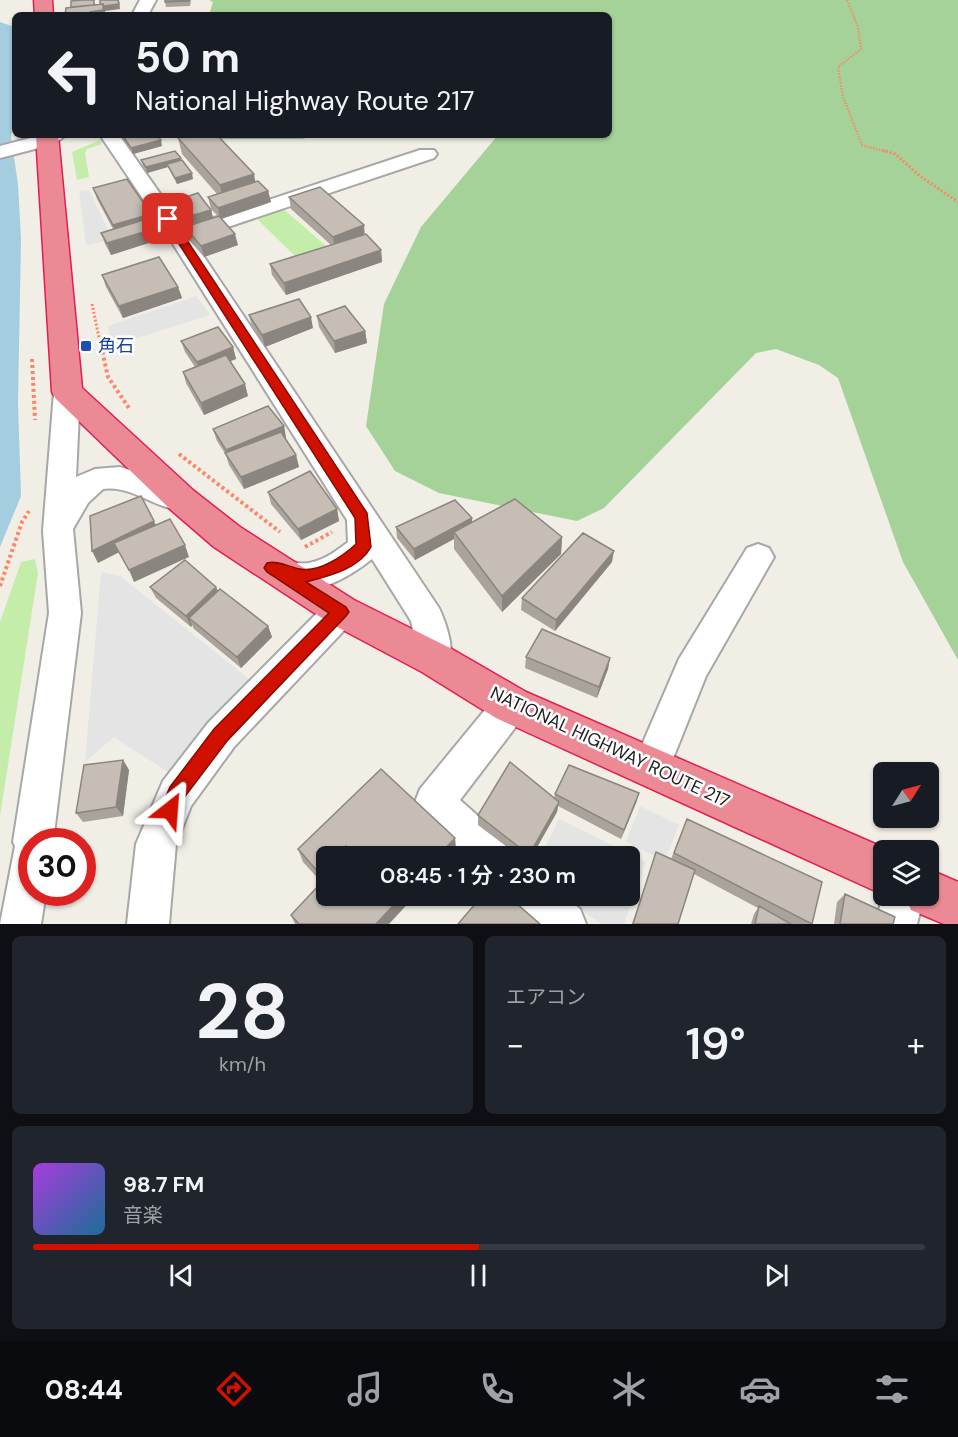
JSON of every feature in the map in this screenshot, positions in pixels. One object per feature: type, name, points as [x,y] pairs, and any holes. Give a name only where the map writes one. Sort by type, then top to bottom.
[{"type":"highway","points":[[43,139],[67,392]]},
{"type":"highway","name":"NATIONAL HIGHWAY ROUTE 217","points":[[67,392],[182,500],[227,537],[341,612],[436,660],[511,705],[873,867]]},
{"type":"highway","points":[[939,897],[958,906]]},
{"type":"street","points":[[111,138],[180,236],[364,547],[349,559],[330,569],[303,576],[272,568]]},
{"type":"street","points":[[0,152],[43,139]]},
{"type":"street","points":[[180,236],[427,154]]},
{"type":"street","points":[[35,828],[65,613],[58,531],[67,392]]},
{"type":"street","points":[[58,531],[85,486],[107,476],[128,480],[182,500]]},
{"type":"street","points":[[351,522],[427,618],[436,660]]},
{"type":"street","points":[[651,768],[691,670],[758,557]]},
{"type":"street","points":[[148,924],[156,844],[176,794],[221,735],[341,612]]},
{"type":"street","points":[[482,846],[434,802],[511,705]]},
{"type":"street","points":[[20,924],[23,906]]},
{"type":"street","points":[[545,906],[565,924]]},
{"type":"street","points":[[896,924],[900,906]]},
{"type":"path","points":[[847,0],[858,27],[861,49],[838,67],[838,82],[846,109],[862,145],[895,154],[920,176],[958,202]]},
{"type":"path","points":[[91,300],[108,377],[134,413]]},
{"type":"path","points":[[173,449],[284,535]]},
{"type":"path","points":[[0,586],[22,522],[32,506]]},
{"type":"path","points":[[302,549],[351,522]]},
{"type":"green space","points":[[209,0],[958,0],[958,660],[903,562],[838,378],[819,365],[776,349],[756,353],[604,508],[577,521],[439,493],[395,471],[366,426],[384,304],[421,227],[495,138],[612,138],[612,12],[210,12],[213,2]]},
{"type":"green space","points":[[194,138],[306,138],[303,139]]},
{"type":"green space","points":[[100,140],[102,144],[87,149],[85,153],[89,177],[77,180],[72,152]]},
{"type":"green space","points":[[281,207],[332,251],[302,263],[254,216]]},
{"type":"green space","points":[[35,559],[38,573],[0,816],[0,622],[21,562]]},
{"type":"shaded area","points":[[89,190],[113,240],[86,245],[79,191]]},
{"type":"shaded area","points":[[196,296],[210,315],[112,346],[108,326]]},
{"type":"shaded area","points":[[101,572],[120,576],[259,687],[174,776],[114,737],[85,762]]},
{"type":"shaded area","points":[[640,806],[679,825],[665,861],[640,849],[640,846],[626,842]]},
{"type":"shaded area","points":[[559,819],[614,846],[546,846]]},
{"type":"shaded area","points":[[640,859],[646,862],[640,879]]},
{"type":"shaded area","points":[[575,906],[630,906],[624,924],[602,924]]},
{"type":"water","points":[[0,22],[12,26],[11,137],[18,184],[21,239],[18,403],[21,496],[0,547]]},
{"type":"building","points":[[94,0],[94,5],[71,7],[71,1]]},
{"type":"building","points":[[100,0],[118,0],[119,4],[104,6],[100,4]]},
{"type":"building","points":[[165,0],[189,0],[189,1],[165,2]]},
{"type":"building","points":[[103,4],[103,10],[90,12],[65,12],[66,8]]},
{"type":"building","points":[[124,138],[159,138],[161,140],[131,148]]},
{"type":"building","points":[[178,138],[220,138],[254,174],[220,185]]},
{"type":"building","points":[[175,151],[181,158],[146,167],[141,160]]},
{"type":"building","points":[[182,160],[192,173],[175,178],[167,164]]},
{"type":"building","points":[[127,179],[151,214],[113,225],[93,188]]},
{"type":"building","points":[[258,181],[268,191],[218,208],[208,197]]},
{"type":"building","points":[[320,187],[364,225],[333,237],[289,197]]},
{"type":"building","points":[[198,193],[211,210],[180,219],[168,203]]},
{"type":"building","points":[[219,216],[235,234],[201,246],[185,227]]},
{"type":"building","points":[[150,218],[157,228],[107,243],[101,233]]},
{"type":"building","points":[[366,234],[381,250],[284,283],[270,264]]},
{"type":"building","points":[[159,257],[178,287],[119,306],[102,275]]},
{"type":"building","points":[[299,299],[311,317],[262,335],[249,315]]},
{"type":"building","points":[[345,306],[365,331],[334,341],[317,316]]},
{"type":"building","points":[[218,327],[233,347],[197,362],[181,341]]},
{"type":"building","points":[[226,355],[245,384],[201,403],[183,372]]},
{"type":"building","points":[[268,406],[284,426],[226,450],[213,429]]},
{"type":"building","points":[[281,432],[296,455],[241,477],[225,453]]},
{"type":"building","points":[[310,471],[337,509],[298,529],[268,492]]},
{"type":"building","points":[[141,496],[154,521],[92,551],[90,516]]},
{"type":"building","points":[[515,499],[562,537],[502,596],[454,532]]},
{"type":"building","points":[[455,500],[472,518],[414,549],[396,527]]},
{"type":"building","points":[[170,519],[185,545],[129,570],[114,543]]},
{"type":"building","points":[[583,533],[614,551],[556,620],[522,598]]},
{"type":"building","points":[[185,560],[216,587],[186,616],[150,587]]},
{"type":"building","points":[[220,589],[268,626],[237,657],[189,618]]},
{"type":"building","points":[[542,629],[610,658],[599,687],[526,657]]},
{"type":"building","points":[[123,760],[116,807],[76,813],[84,765]]},
{"type":"building","points":[[510,762],[559,802],[534,846],[518,846],[478,815]]},
{"type":"building","points":[[569,765],[639,793],[624,830],[555,794]]},
{"type":"building","points":[[381,769],[455,838],[447,846],[316,846],[316,870],[298,849]]},
{"type":"building","points":[[687,819],[822,882],[812,924],[674,853]]},
{"type":"building","points":[[656,852],[695,870],[678,924],[633,924]]},
{"type":"building","points":[[316,888],[316,906],[393,906],[376,924],[299,924],[291,915]]},
{"type":"building","points":[[845,894],[895,917],[893,924],[840,924]]},
{"type":"building","points":[[473,906],[519,906],[540,924],[458,924]]},
{"type":"building","points":[[759,906],[791,924],[755,924]]},
{"type":"place","name":"角石","points":[[86,346]]},
{"type":"route","points":[[168,219],[362,517],[364,547],[349,559],[330,569],[303,576],[272,568],[341,612],[221,735],[176,794],[170,810]]}]
